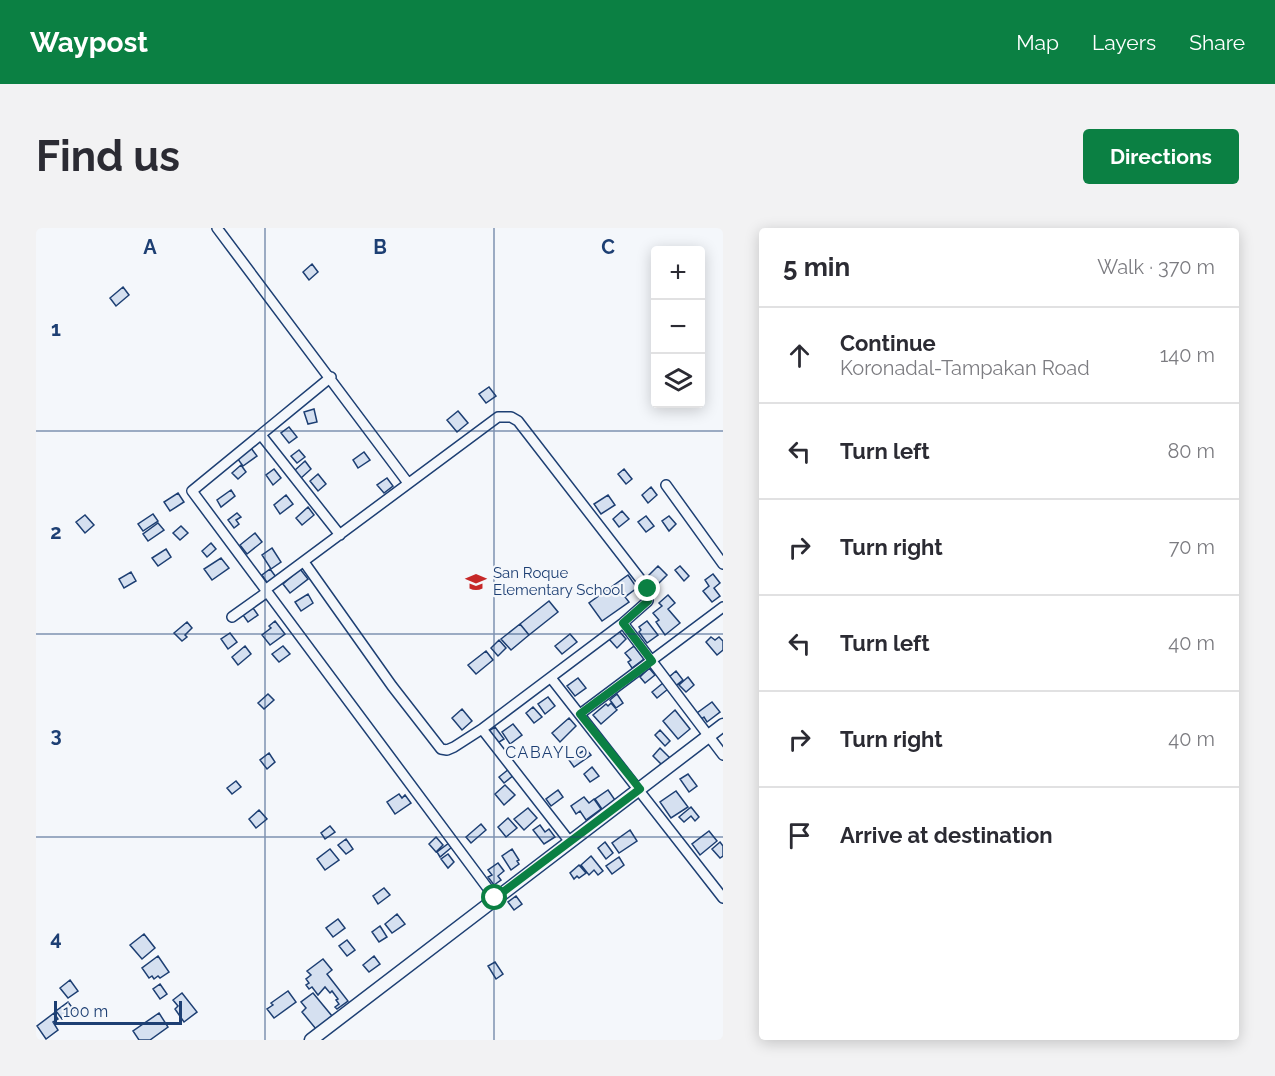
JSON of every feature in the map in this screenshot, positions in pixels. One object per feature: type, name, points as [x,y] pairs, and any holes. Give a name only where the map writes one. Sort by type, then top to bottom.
[{"type":"main road","points":[[311,1040],[723,725]]},
{"type":"street","points":[[217,228],[331,377],[408,483]]},
{"type":"street","points":[[331,377],[192,491],[495,898]]},
{"type":"street","points":[[232,617],[304,562],[340,535],[408,483],[498,417],[511,417],[518,421],[648,589],[648,601],[551,678],[482,729],[447,750],[441,748],[392,686],[304,562]]},
{"type":"street","points":[[261,435],[340,535]]},
{"type":"street","points":[[666,485],[723,564]]},
{"type":"street","points":[[580,714],[723,608]]},
{"type":"street","points":[[623,623],[723,755]]},
{"type":"street","points":[[551,678],[723,898]]},
{"type":"street","points":[[482,729],[570,842]]},
{"type":"building","points":[[312,264],[318,272],[309,280],[303,272]]},
{"type":"building","points":[[123,287],[129,295],[116,306],[110,298]]},
{"type":"building","points":[[489,387],[496,396],[486,403],[479,394]]},
{"type":"building","points":[[314,409],[317,422],[308,424],[304,412]]},
{"type":"building","points":[[458,411],[468,423],[457,432],[447,420]]},
{"type":"building","points":[[289,427],[297,437],[289,443],[281,433]]},
{"type":"building","points":[[251,448],[257,456],[243,466],[237,458]]},
{"type":"building","points":[[299,450],[305,457],[297,463],[291,456]]},
{"type":"building","points":[[364,452],[370,460],[358,468],[353,460]]},
{"type":"building","points":[[305,461],[311,469],[300,479],[294,471]]},
{"type":"building","points":[[241,465],[246,472],[238,479],[232,473]]},
{"type":"building","points":[[274,469],[281,478],[273,485],[266,475]]},
{"type":"building","points":[[624,469],[632,479],[626,484],[618,474]]},
{"type":"building","points":[[318,474],[326,484],[318,491],[310,481]]},
{"type":"building","points":[[387,478],[393,486],[384,493],[377,485]]},
{"type":"building","points":[[651,487],[657,495],[648,503],[642,495]]},
{"type":"building","points":[[231,490],[235,496],[221,507],[217,500]]},
{"type":"building","points":[[178,493],[184,502],[170,511],[164,502]]},
{"type":"building","points":[[286,495],[293,504],[280,514],[274,505]]},
{"type":"building","points":[[608,495],[615,505],[601,514],[594,504]]},
{"type":"building","points":[[308,507],[314,515],[302,525],[296,518]]},
{"type":"building","points":[[622,511],[629,519],[619,527],[613,519]]},
{"type":"building","points":[[237,513],[241,517],[236,520],[239,524],[234,528],[228,520]]},
{"type":"building","points":[[153,514],[158,521],[143,531],[138,524]]},
{"type":"building","points":[[85,515],[94,525],[85,533],[76,522]]},
{"type":"building","points":[[646,516],[654,526],[646,532],[638,522]]},
{"type":"building","points":[[669,516],[676,524],[669,531],[662,521]]},
{"type":"building","points":[[158,523],[164,530],[148,541],[143,534]]},
{"type":"building","points":[[181,526],[188,533],[180,540],[173,533]]},
{"type":"building","points":[[255,533],[262,542],[247,554],[240,545]]},
{"type":"building","points":[[211,543],[216,549],[207,557],[202,551]]},
{"type":"building","points":[[272,548],[281,562],[271,569],[262,555]]},
{"type":"building","points":[[166,549],[171,557],[158,566],[152,558]]},
{"type":"building","points":[[221,558],[229,568],[212,580],[204,569]]},
{"type":"building","points":[[658,566],[667,575],[657,585],[648,576]]},
{"type":"building","points":[[680,566],[689,576],[684,581],[675,570]]},
{"type":"building","points":[[270,569],[276,577],[268,584],[262,575]]},
{"type":"building","points":[[300,569],[308,579],[290,593],[283,584]]},
{"type":"building","points":[[131,572],[136,581],[124,588],[119,579]]},
{"type":"building","points":[[713,574],[720,583],[714,588],[720,596],[712,602],[703,591],[709,586],[705,580]]},
{"type":"building","points":[[628,575],[637,588],[625,597],[629,602],[602,621],[589,603]]},
{"type":"building","points":[[308,594],[313,603],[301,611],[295,602]]},
{"type":"building","points":[[668,595],[675,603],[668,609],[680,623],[665,635],[656,622],[659,620],[653,613],[662,606],[659,603]]},
{"type":"building","points":[[549,601],[558,612],[529,635],[520,624]]},
{"type":"building","points":[[253,608],[258,615],[248,622],[243,615]]},
{"type":"building","points":[[275,621],[285,634],[270,645],[262,635],[271,628],[269,626]]},
{"type":"building","points":[[647,621],[658,635],[647,643],[639,632],[641,630],[639,627]]},
{"type":"building","points":[[187,622],[192,628],[182,641],[174,633]]},
{"type":"building","points":[[520,624],[529,635],[511,650],[501,639]]},
{"type":"building","points":[[619,631],[626,639],[617,648],[609,639]]},
{"type":"building","points":[[230,633],[237,642],[228,649],[221,639]]},
{"type":"building","points":[[570,634],[577,642],[562,654],[555,646]]},
{"type":"building","points":[[711,637],[715,640],[719,637],[723,641],[723,650],[717,655],[706,642]]},
{"type":"building","points":[[499,640],[506,648],[498,656],[491,648]]},
{"type":"building","points":[[245,646],[251,654],[238,665],[232,657]]},
{"type":"building","points":[[283,646],[290,654],[279,662],[272,654]]},
{"type":"building","points":[[634,646],[644,659],[632,668],[628,662],[631,660],[625,653]]},
{"type":"building","points":[[486,651],[493,660],[476,674],[468,665]]},
{"type":"building","points":[[649,668],[655,675],[645,683],[640,677]]},
{"type":"building","points":[[676,671],[683,680],[674,687],[668,678]]},
{"type":"building","points":[[688,677],[694,685],[686,692],[679,685]]},
{"type":"building","points":[[578,678],[586,688],[575,696],[567,686]]},
{"type":"building","points":[[663,683],[668,689],[657,698],[652,692]]},
{"type":"building","points":[[268,694],[274,700],[264,709],[258,703]]},
{"type":"building","points":[[617,694],[623,703],[616,708],[610,700]]},
{"type":"building","points":[[548,697],[555,706],[545,714],[538,704]]},
{"type":"building","points":[[712,702],[720,712],[707,722],[697,713]]},
{"type":"building","points":[[611,703],[617,710],[601,724],[593,715],[606,704],[608,706]]},
{"type":"building","points":[[533,707],[542,717],[534,723],[526,713]]},
{"type":"building","points":[[462,709],[472,721],[462,730],[452,718]]},
{"type":"building","points":[[675,710],[690,729],[678,739],[663,721]]},
{"type":"building","points":[[569,718],[576,726],[560,742],[552,733]]},
{"type":"building","points":[[513,724],[522,735],[510,744],[502,732]]},
{"type":"building","points":[[495,727],[504,739],[496,744],[487,732]]},
{"type":"building","points":[[660,730],[670,741],[665,746],[655,735]]},
{"type":"building","points":[[660,748],[670,758],[663,766],[653,756]]},
{"type":"building","points":[[586,749],[591,755],[574,767],[569,760]]},
{"type":"building","points":[[269,753],[275,762],[267,769],[260,760]]},
{"type":"building","points":[[592,767],[599,776],[590,782],[584,774]]},
{"type":"building","points":[[509,769],[514,775],[504,783],[499,777]]},
{"type":"building","points":[[688,774],[697,786],[689,792],[680,779]]},
{"type":"building","points":[[236,781],[241,787],[232,794],[227,788]]},
{"type":"building","points":[[505,785],[515,795],[504,805],[495,794]]},
{"type":"building","points":[[558,790],[563,797],[551,806],[546,799]]},
{"type":"building","points":[[608,790],[617,803],[604,812],[595,799]]},
{"type":"building","points":[[676,791],[688,807],[671,818],[660,802]]},
{"type":"building","points":[[399,794],[402,798],[405,795],[411,803],[395,814],[387,802]]},
{"type":"building","points":[[584,797],[589,803],[594,799],[601,809],[586,820],[580,811],[576,814],[571,806]]},
{"type":"building","points":[[691,807],[699,817],[695,821],[691,816],[684,822],[679,817]]},
{"type":"building","points":[[528,808],[537,818],[524,830],[514,819]]},
{"type":"building","points":[[259,810],[267,819],[256,828],[249,819]]},
{"type":"building","points":[[508,818],[517,828],[506,837],[498,827]]},
{"type":"building","points":[[481,824],[486,830],[471,843],[466,837]]},
{"type":"building","points":[[540,825],[545,832],[549,829],[555,837],[544,844],[533,830]]},
{"type":"building","points":[[330,826],[335,832],[325,839],[321,833]]},
{"type":"building","points":[[630,830],[637,841],[619,853],[612,843]]},
{"type":"building","points":[[709,831],[717,841],[700,855],[692,844]]},
{"type":"building","points":[[436,837],[443,845],[436,852],[429,844]]},
{"type":"building","points":[[346,839],[353,849],[346,854],[338,845]]},
{"type":"building","points":[[605,842],[613,853],[606,859],[598,848]]},
{"type":"building","points":[[720,842],[723,846],[723,856],[720,858],[712,849]]},
{"type":"building","points":[[449,843],[452,847],[440,857],[437,852]]},
{"type":"building","points":[[330,849],[339,860],[325,870],[317,859]]},
{"type":"building","points":[[512,849],[519,864],[511,870],[502,856]]},
{"type":"building","points":[[448,854],[454,862],[448,868],[441,859]]},
{"type":"building","points":[[591,856],[603,871],[598,875],[594,870],[589,875],[581,865]]},
{"type":"building","points":[[619,857],[624,865],[612,874],[606,866]]},
{"type":"building","points":[[498,863],[504,871],[498,876],[501,880],[494,885],[488,877],[492,875],[488,870]]},
{"type":"building","points":[[579,865],[586,873],[574,879],[570,873]]},
{"type":"building","points":[[384,888],[390,895],[378,904],[373,896]]},
{"type":"building","points":[[516,896],[522,904],[514,910],[508,902]]},
{"type":"building","points":[[397,914],[405,924],[392,933],[385,924]]},
{"type":"building","points":[[338,919],[345,928],[333,937],[326,928]]},
{"type":"building","points":[[380,926],[387,937],[379,942],[372,932]]},
{"type":"building","points":[[144,934],[155,948],[142,959],[130,945]]},
{"type":"building","points":[[347,940],[355,950],[347,956],[339,946]]},
{"type":"building","points":[[158,956],[169,972],[160,978],[158,976],[154,979],[152,976],[149,978],[142,968]]},
{"type":"building","points":[[374,956],[380,964],[369,972],[363,965]]},
{"type":"building","points":[[323,959],[332,970],[327,974],[348,1001],[337,1009],[335,1007],[339,1004],[336,1000],[338,999],[332,991],[330,993],[325,987],[318,995],[312,987],[309,989],[306,985],[309,983],[306,979],[311,975],[307,971]]},
{"type":"building","points":[[495,962],[503,974],[496,979],[488,966]]},
{"type":"building","points":[[70,980],[78,991],[68,998],[60,988]]},
{"type":"building","points":[[160,984],[167,994],[160,999],[153,989]]},
{"type":"building","points":[[288,991],[296,1002],[274,1018],[267,1009],[273,1005],[271,1003]]},
{"type":"building","points":[[182,993],[197,1012],[184,1022],[175,1009],[178,1006],[173,1000]]},
{"type":"building","points":[[313,993],[332,1016],[316,1029],[302,1012],[306,1008],[301,1002]]},
{"type":"building","points":[[68,1002],[74,1010],[62,1019],[56,1011]]},
{"type":"building","points":[[54,1013],[58,1019],[53,1022],[58,1030],[46,1039],[37,1026]]},
{"type":"building","points":[[159,1013],[168,1027],[150,1040],[139,1040],[133,1031]]},
{"type":"place","name":"San Roque Elementary School","points":[[476,582]]},
{"type":"district","name":"CABAYLO","points":[[547,752]]},
{"type":"route","points":[[495,898],[640,789],[580,714],[652,661],[623,623],[648,601],[648,589]]}]
